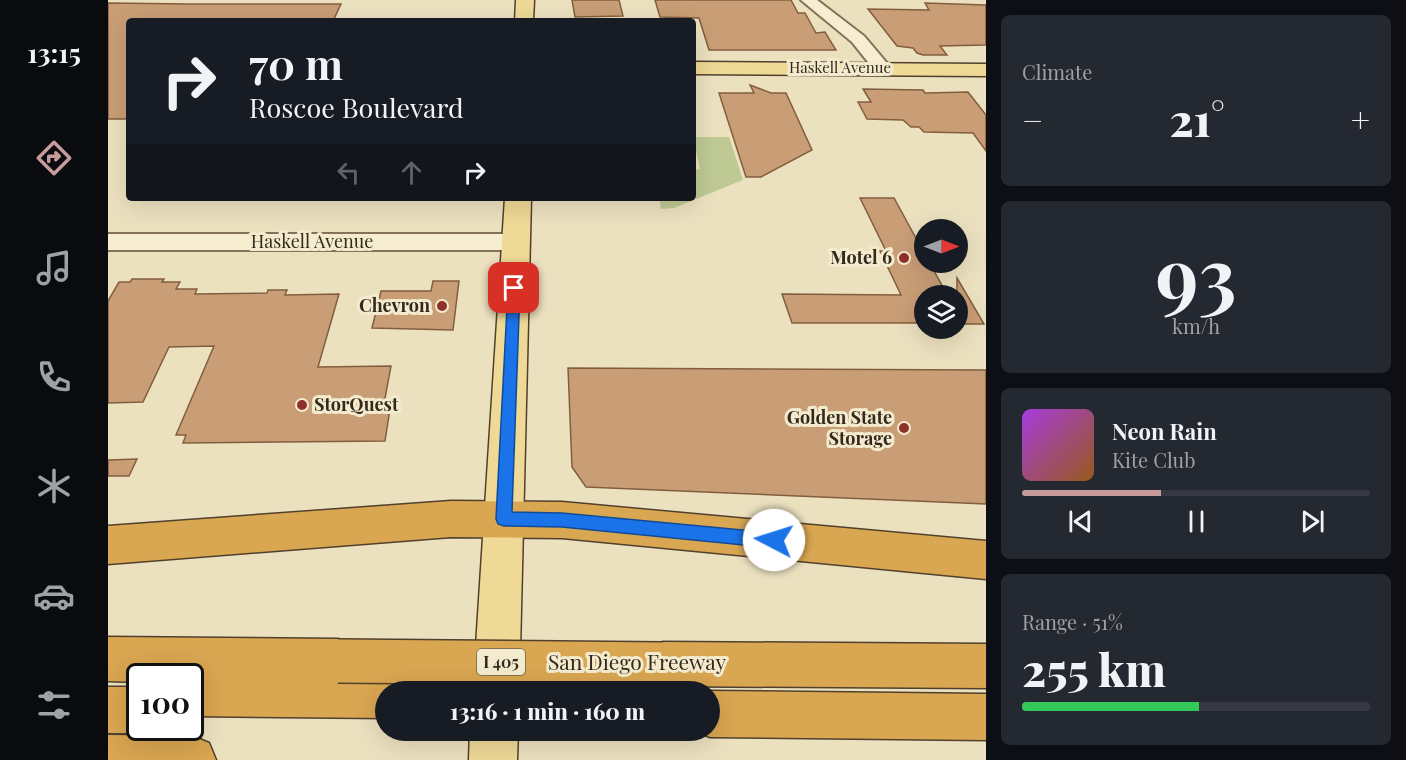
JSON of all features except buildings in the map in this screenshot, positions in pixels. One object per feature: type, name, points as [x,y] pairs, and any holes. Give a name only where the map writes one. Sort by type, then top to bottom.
[{"type":"highway","points":[[108,544],[451,519],[562,520],[986,560]]},
{"type":"highway","name":"San Diego Freeway","points":[[108,659],[331,689],[663,664],[986,666]]},
{"type":"highway","points":[[204,693],[331,689],[375,694]]},
{"type":"highway","points":[[204,708],[331,689],[375,707]]},
{"type":"highway","points":[[108,692],[126,692]]},
{"type":"highway","points":[[720,698],[986,700]]},
{"type":"highway","points":[[108,710],[126,710]]},
{"type":"highway","points":[[720,714],[986,717]]},
{"type":"highway","points":[[108,759],[192,760]]},
{"type":"main road","points":[[524,18],[525,0]]},
{"type":"main road","name":"Haskell Avenue","points":[[696,68],[986,70]]},
{"type":"main road","points":[[497,681],[518,201]]},
{"type":"main road","points":[[493,760],[494,741]]},
{"type":"street","points":[[808,0],[858,39],[882,68]]},
{"type":"street","name":"Haskell Avenue","points":[[108,242],[516,242]]},
{"type":"green space","points":[[696,137],[729,137],[743,180],[696,199],[696,170],[700,169]]},
{"type":"green space","points":[[660,201],[691,201],[674,208],[661,209]]},
{"type":"place","name":"Motel 6","points":[[904,258]]},
{"type":"place","name":"Chevron","points":[[442,306]]},
{"type":"place","name":"StorQuest","points":[[302,405]]},
{"type":"place","name":"Golden State Storage","points":[[904,428]]},
{"type":"route","points":[[514,288],[504,519],[562,520],[774,540]]}]
